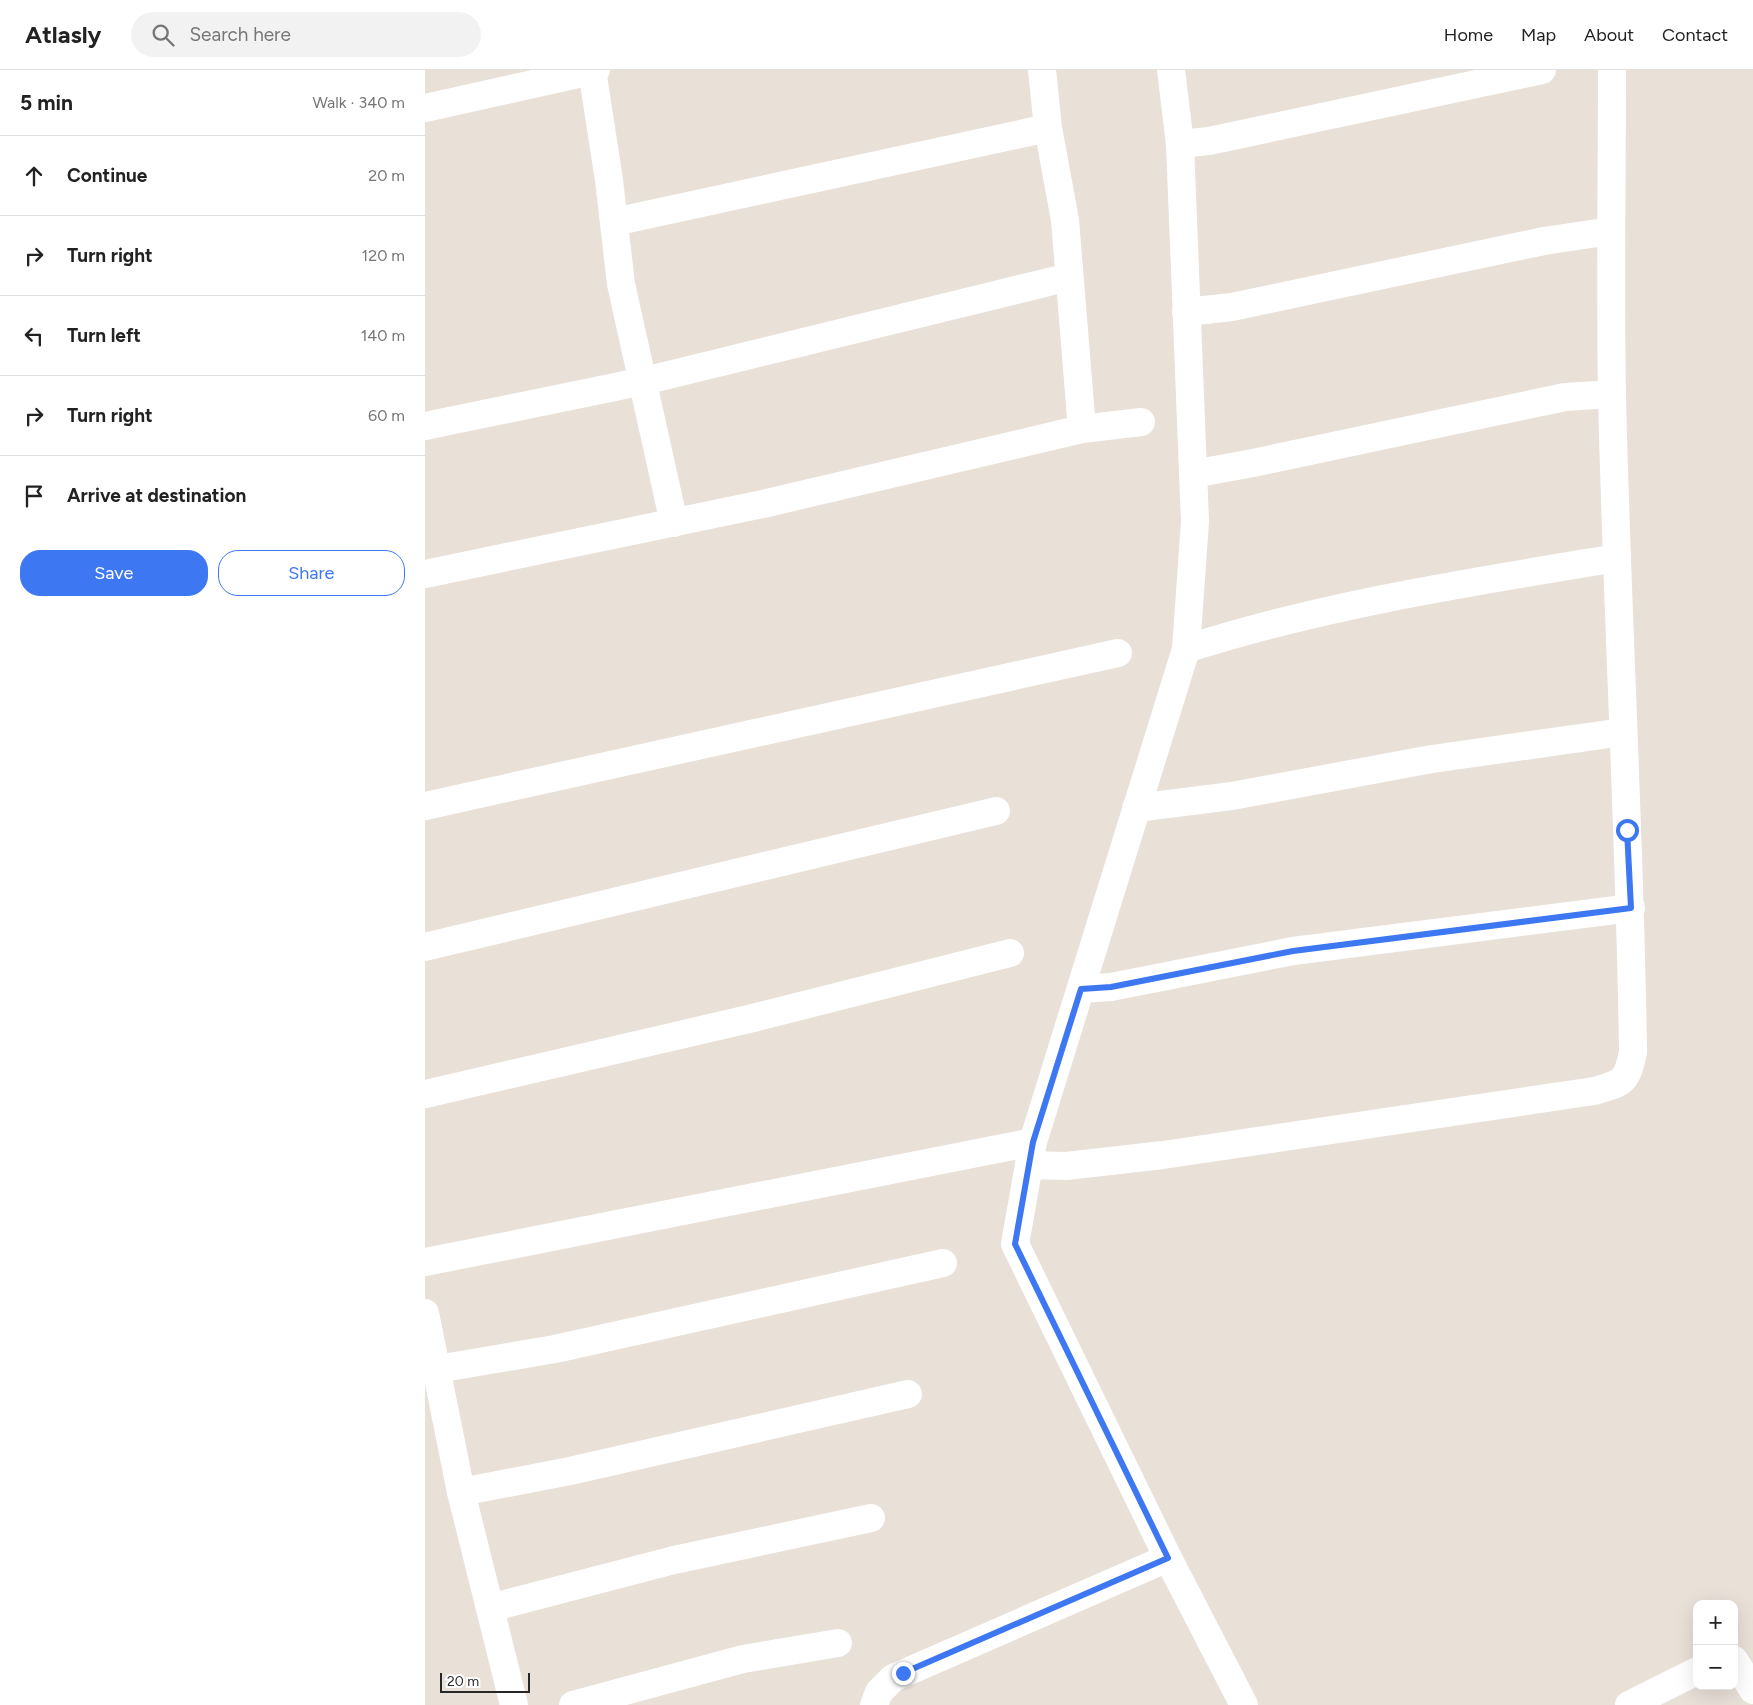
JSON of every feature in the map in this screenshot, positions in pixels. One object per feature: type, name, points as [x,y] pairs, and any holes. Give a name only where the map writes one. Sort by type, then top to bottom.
[{"type":"street","points":[[425,108],[593,70],[621,284],[644,380],[674,523]]},
{"type":"street","points":[[1042,70],[1048,128],[1065,220],[1082,429]]},
{"type":"street","points":[[1171,70],[1180,144],[1195,522],[1186,648],[1031,1153],[1015,1244],[1168,1558],[1243,1705]]},
{"type":"street","points":[[1180,144],[1209,141],[1542,70]]},
{"type":"street","points":[[425,1262],[1031,1153],[1066,1166],[1163,1155],[1595,1091],[1617,1085],[1629,1073],[1633,1052],[1631,908],[1612,394],[1612,70]]},
{"type":"street","points":[[614,222],[1048,128]]},
{"type":"street","points":[[1186,312],[1232,307],[1544,241],[1611,231]]},
{"type":"street","points":[[425,426],[644,380],[1069,277]]},
{"type":"street","points":[[1193,474],[1565,397],[1612,394]]},
{"type":"street","points":[[425,574],[674,523],[1082,429],[1141,422]]},
{"type":"street","points":[[1186,648],[1236,632],[1330,609],[1457,584],[1617,558]]},
{"type":"street","points":[[425,806],[1118,653]]},
{"type":"street","points":[[1136,808],[1232,796],[1432,760],[1623,732]]},
{"type":"street","points":[[425,947],[997,811]]},
{"type":"street","points":[[1081,989],[1111,987],[1293,951],[1631,908]]},
{"type":"street","points":[[425,1094],[753,1018],[1010,953]]},
{"type":"street","points":[[437,1369],[555,1349],[795,1294],[943,1263]]},
{"type":"street","points":[[425,1313],[461,1492],[514,1705]]},
{"type":"street","points":[[461,1492],[570,1471],[909,1394]]},
{"type":"street","points":[[490,1608],[674,1560],[871,1518]]},
{"type":"street","points":[[874,1705],[879,1692],[893,1678],[1168,1558]]},
{"type":"street","points":[[573,1705],[743,1659],[838,1642]]},
{"type":"street","points":[[1738,1666],[1753,1690]]},
{"type":"street","points":[[1629,1705],[1693,1673]]},
{"type":"route","points":[[903,1673],[1168,1558],[1015,1244],[1033,1142],[1081,989],[1111,987],[1293,951],[1508,922],[1631,908],[1627,830]]}]
